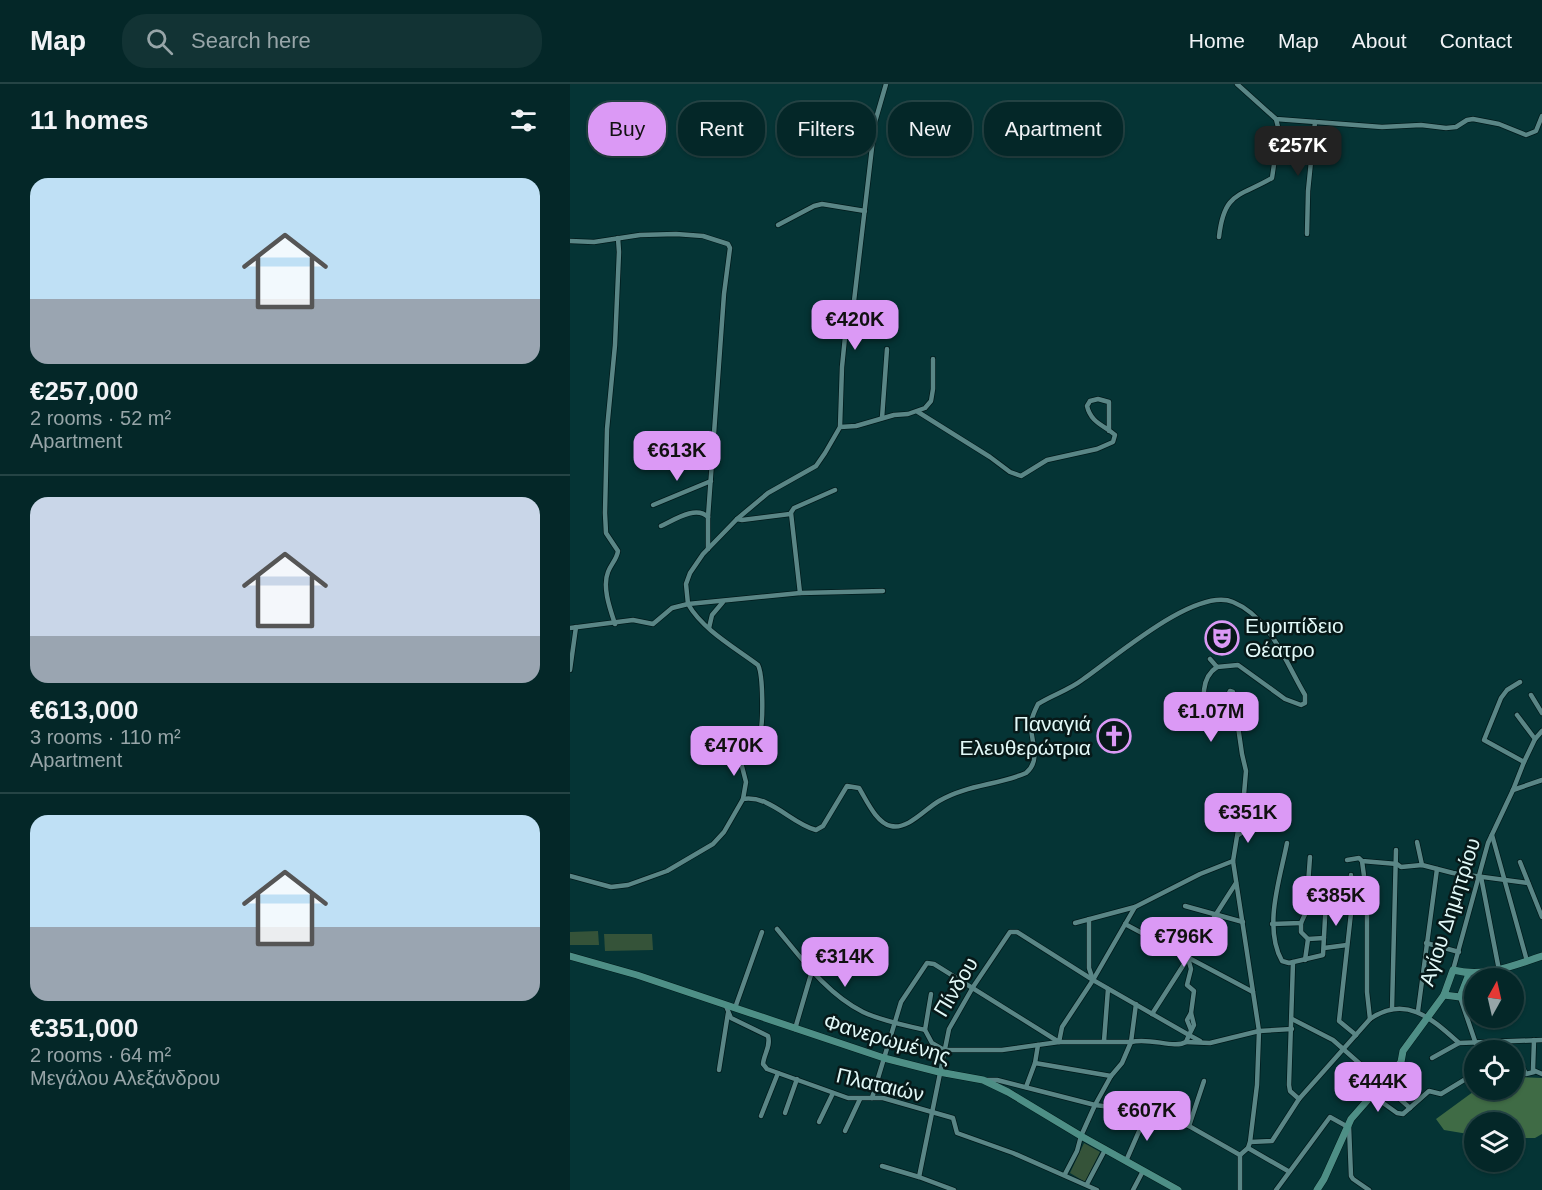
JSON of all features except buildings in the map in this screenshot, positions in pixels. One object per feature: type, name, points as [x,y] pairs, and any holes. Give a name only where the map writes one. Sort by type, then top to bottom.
[{"type":"main road","name":"Φανερωμένης","points":[[570,956],[637,975],[727,1009],[735,1008],[884,1058],[983,1080],[1008,1092],[1105,1150],[1178,1190]]},
{"type":"main road","points":[[1506,968],[1542,956]]},
{"type":"main road","points":[[1453,970],[1464,973]]},
{"type":"main road","name":"Αγίου Δημητρίου","points":[[1317,1190],[1348,1125],[1401,1062],[1403,1051],[1444,995],[1453,970]]},
{"type":"main road","points":[[1444,995],[1460,997],[1464,987]]},
{"type":"street","points":[[570,876],[615,887],[628,885],[667,871],[712,844],[724,832],[743,799],[746,782],[738,755],[760,733],[762,675],[758,665],[694,615],[688,604],[686,584],[690,573],[708,549],[737,519],[768,493],[816,466],[840,427],[844,347],[854,301],[875,122],[886,84]]},
{"type":"street","points":[[1219,237],[1225,212],[1233,199],[1238,194],[1272,178],[1279,131],[1276,119],[1237,84]]},
{"type":"street","points":[[1276,119],[1446,128],[1456,127],[1473,119],[1499,124],[1526,135],[1536,132],[1542,116]]},
{"type":"street","points":[[1307,234],[1308,190],[1315,122]]},
{"type":"street","points":[[778,225],[822,204],[864,211]]},
{"type":"street","points":[[570,241],[594,242],[640,235],[691,235],[726,242],[730,248],[724,294],[708,517],[708,549]]},
{"type":"street","points":[[615,624],[608,601],[607,576],[617,558],[618,551],[606,533],[605,513],[607,429],[615,345],[618,238]]},
{"type":"street","points":[[882,418],[887,349]]},
{"type":"street","points":[[840,427],[856,426],[882,418],[918,412],[931,401],[933,359]]},
{"type":"street","points":[[918,412],[1010,472],[1021,476],[1047,460],[1097,449],[1113,442],[1115,435],[1090,416],[1087,406],[1090,400],[1098,399],[1109,402],[1109,430]]},
{"type":"street","points":[[653,505],[711,482]]},
{"type":"street","points":[[800,593],[791,513],[794,508],[836,490]]},
{"type":"street","points":[[661,526],[688,513],[702,513],[708,517]]},
{"type":"street","points":[[737,519],[791,513]]},
{"type":"street","points":[[570,670],[573,628],[633,620],[652,624],[672,608],[688,604],[800,593],[883,591]]},
{"type":"street","points":[[743,799],[759,799],[816,830],[823,826],[847,786],[856,786],[879,818],[887,824],[894,827],[909,822],[948,796],[1026,772],[1033,767],[1035,759],[1031,722],[1038,704],[1079,682],[1164,622],[1193,606],[1210,600],[1232,601],[1248,611],[1263,625],[1305,695],[1305,703],[1299,705],[1285,699],[1238,665],[1217,666],[1210,672],[1205,683],[1207,729],[1210,731],[1229,693],[1233,692],[1246,771],[1233,861],[1259,1031],[1257,1085],[1249,1145],[1240,1155],[1240,1190]]},
{"type":"street","points":[[709,628],[712,615],[724,601]]},
{"type":"street","points":[[1210,659],[1217,666]]},
{"type":"street","points":[[1520,682],[1507,690],[1501,698],[1484,740],[1524,762]]},
{"type":"street","points":[[1531,695],[1542,713]]},
{"type":"street","points":[[1517,715],[1535,739]]},
{"type":"street","name":"Αγίου Δημητρίου","points":[[1453,970],[1492,835],[1535,739],[1542,731]]},
{"type":"street","points":[[1513,790],[1542,780]]},
{"type":"street","points":[[1238,835],[1265,818],[1254,808],[1243,804]]},
{"type":"street","points":[[1492,835],[1527,961]]},
{"type":"street","points":[[1417,842],[1422,865]]},
{"type":"street","points":[[1287,843],[1272,924],[1276,947],[1281,959],[1285,962],[1321,957],[1324,948],[1327,881]]},
{"type":"street","points":[[1392,1009],[1396,850]]},
{"type":"street","points":[[1310,857],[1306,912],[1300,923],[1301,932],[1308,939],[1324,938]]},
{"type":"street","points":[[1347,860],[1359,858],[1362,861],[1396,864],[1401,867],[1422,865],[1479,877],[1528,883]]},
{"type":"street","points":[[1075,923],[1135,907],[1200,874],[1233,861]]},
{"type":"street","points":[[1362,861],[1367,898],[1367,992],[1370,1019]]},
{"type":"street","points":[[1520,862],[1542,918]]},
{"type":"street","points":[[1418,1011],[1437,869]]},
{"type":"street","points":[[1351,875],[1352,904],[1339,1021],[1356,1035]]},
{"type":"street","points":[[1479,877],[1500,968]]},
{"type":"street","points":[[1152,1014],[1236,883]]},
{"type":"street","points":[[1185,906],[1243,922]]},
{"type":"street","points":[[1059,1042],[1062,1026],[1093,980],[1135,907]]},
{"type":"street","points":[[1089,920],[1089,969],[1093,980],[1190,1033],[1202,1043]]},
{"type":"street","points":[[1272,924],[1300,923]]},
{"type":"street","points":[[1125,924],[1253,992]]},
{"type":"street","points":[[777,929],[812,971],[838,996],[868,1014],[925,1030]]},
{"type":"street","points":[[735,1008],[762,932]]},
{"type":"street","name":"Πίνδου","points":[[919,1176],[949,1029],[973,987],[1010,933],[1017,932],[1093,980]]},
{"type":"street","points":[[1305,960],[1308,939]]},
{"type":"street","points":[[1426,944],[1459,952]]},
{"type":"street","points":[[1324,948],[1347,945]]},
{"type":"street","points":[[1186,1042],[1194,1024],[1191,1013],[1194,991],[1187,985],[1191,969],[1188,958]]},
{"type":"street","points":[[1293,962],[1289,1085],[1290,1091],[1299,1099]]},
{"type":"street","points":[[872,1098],[901,1002],[927,963],[934,964],[973,987],[1059,1042]]},
{"type":"street","points":[[795,1029],[812,971]]},
{"type":"street","points":[[1104,1041],[1108,989]]},
{"type":"street","points":[[931,994],[925,1030],[932,1043],[944,1050],[1002,1050],[1059,1042],[1131,1042],[1142,1039],[1178,1045],[1186,1042],[1202,1043],[1259,1031],[1292,1029]]},
{"type":"street","points":[[1460,997],[1476,1040]]},
{"type":"street","points":[[1097,1190],[1065,1174],[1077,1151],[1095,1105],[1111,1076],[1122,1063],[1131,1042],[1136,1004]]},
{"type":"street","points":[[718,1070],[727,1009]]},
{"type":"street","points":[[727,1009],[731,1018],[768,1036],[770,1041],[763,1064],[767,1069],[778,1073],[760,1116]]},
{"type":"street","points":[[1249,1145],[1272,1141],[1299,1099],[1370,1019],[1383,1011],[1392,1009],[1418,1011],[1459,1043]]},
{"type":"street","points":[[1292,1019],[1333,1040],[1410,1108]]},
{"type":"street","points":[[1524,1040],[1542,1040]]},
{"type":"street","points":[[1534,1040],[1534,1072]]},
{"type":"street","points":[[1432,1058],[1459,1043],[1464,1043]]},
{"type":"street","points":[[1026,1087],[1035,1063],[1038,1045]]},
{"type":"street","points":[[1035,1063],[1111,1076]]},
{"type":"street","points":[[1524,1070],[1526,1074],[1534,1072],[1542,1074]]},
{"type":"street","name":"Πλαταιών","points":[[778,1073],[848,1098],[883,1098],[932,1114],[953,1118],[957,1133],[1065,1174]]},
{"type":"street","points":[[785,1113],[797,1079]]},
{"type":"street","points":[[983,1080],[997,1080],[1095,1105],[1147,1113],[1189,1126],[1240,1155]]},
{"type":"street","points":[[1372,1095],[1397,1113],[1403,1114],[1429,1091],[1441,1094],[1464,1080]]},
{"type":"street","points":[[1189,1126],[1204,1081]]},
{"type":"street","points":[[819,1122],[833,1093]]},
{"type":"street","points":[[845,1131],[860,1099]]},
{"type":"street","points":[[1126,1161],[1147,1113]]},
{"type":"street","points":[[1276,1190],[1330,1117],[1348,1125],[1351,1176],[1369,1190]]},
{"type":"street","points":[[1249,1145],[1288,1171]]},
{"type":"street","points":[[1087,1184],[1105,1150]]},
{"type":"street","points":[[882,1166],[919,1176],[954,1190]]},
{"type":"street","points":[[1133,1190],[1143,1171]]},
{"type":"green space","points":[[598,931],[599,945],[570,945],[570,932]]},
{"type":"green space","points":[[604,934],[652,934],[653,950],[605,951]]},
{"type":"green space","points":[[1524,1077],[1542,1078],[1542,1134],[1535,1138],[1524,1138],[1524,1112],[1464,1112],[1464,1133],[1444,1130],[1436,1119],[1464,1099],[1524,1100]]},
{"type":"green space","points":[[1084,1143],[1100,1152],[1085,1182],[1070,1173]]},
{"type":"place","name":"Ευριπίδειο Θέατρο","points":[[1222,638]]},
{"type":"place","name":"Παναγιά Ελευθερώτρια","points":[[1114,736]]}]
